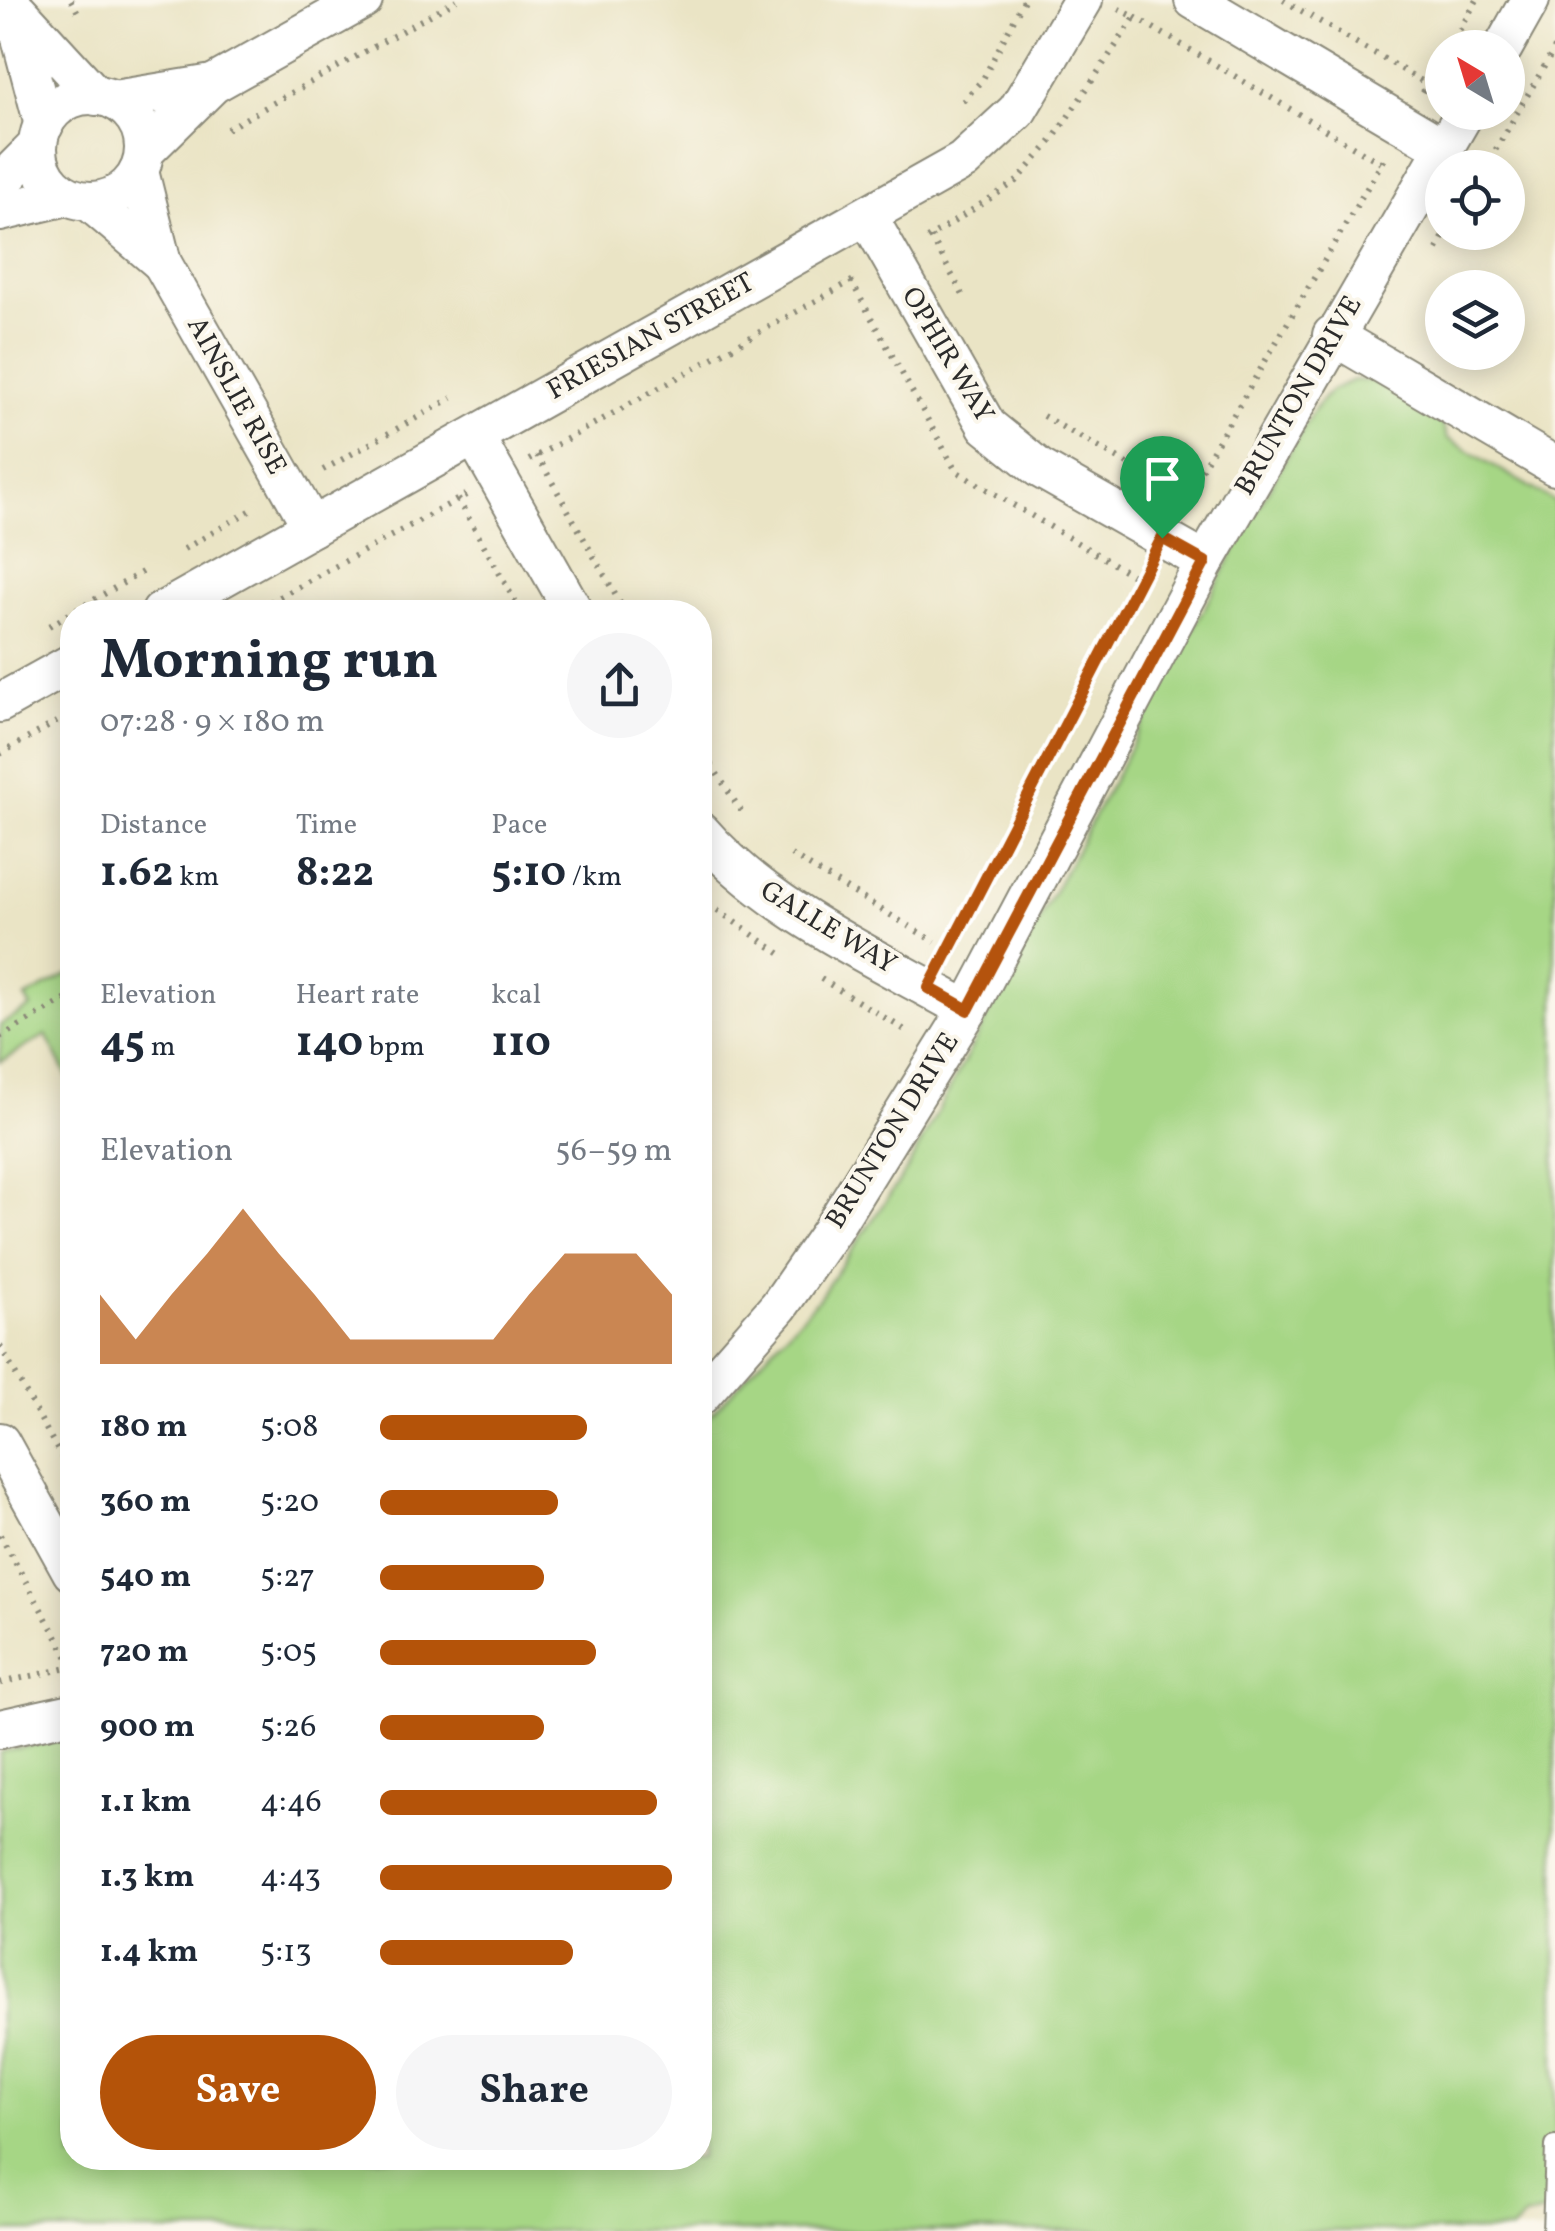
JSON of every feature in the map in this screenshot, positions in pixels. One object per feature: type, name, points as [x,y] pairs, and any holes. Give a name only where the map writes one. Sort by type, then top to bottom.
[{"type":"street","points":[[0,212],[118,194],[142,161],[213,84],[362,0]]},
{"type":"street","name":"FRIESIAN STREET","points":[[182,600],[964,162],[995,137],[1017,112],[1083,0]]},
{"type":"street","points":[[1194,0],[1444,148]]},
{"type":"street","points":[[1513,30],[1530,0]]},
{"type":"street","points":[[14,4],[105,98],[137,121],[142,161]]},
{"type":"street","points":[[14,4],[41,135],[45,175],[78,198]]},
{"type":"street","points":[[0,183],[66,102],[213,84]]},
{"type":"street","name":"BRUNTON DRIVE","points":[[712,1382],[779,1306],[831,1231],[968,1010],[1205,562],[1332,335],[1454,130]]},
{"type":"street","name":"AINSLIE RISE","points":[[142,161],[162,264],[312,527]]},
{"type":"street","name":"AINSLIE RISE","points":[[78,198],[162,264]]},
{"type":"street","name":"OPHIR WAY","points":[[868,217],[987,426],[1039,468],[1205,562]]},
{"type":"street","points":[[1332,335],[1555,466]]},
{"type":"street","points":[[476,436],[567,600]]},
{"type":"street","points":[[0,703],[60,669]]},
{"type":"street","name":"GALLE WAY","points":[[712,845],[728,864],[768,894],[968,1010]]},
{"type":"street","points":[[0,1442],[60,1550]]},
{"type":"street","points":[[0,1729],[60,1716]]},
{"type":"lane","points":[[1552,2231],[1555,2146]]},
{"type":"path","points":[[220,132],[457,0]]},
{"type":"path","points":[[951,115],[983,80],[1024,0]]},
{"type":"path","points":[[1283,0],[1425,83]]},
{"type":"path","points":[[1460,30],[1477,0]]},
{"type":"path","points":[[1135,17],[1381,163]]},
{"type":"path","points":[[1495,150],[1555,48]]},
{"type":"path","points":[[896,1048],[1162,538],[1425,87]]},
{"type":"path","points":[[931,237],[968,304]]},
{"type":"path","points":[[182,550],[456,396]]},
{"type":"path","points":[[1041,415],[1186,497]]},
{"type":"path","points":[[537,456],[618,600]]},
{"type":"path","points":[[458,499],[515,600]]},
{"type":"path","points":[[94,600],[148,569]]},
{"type":"path","points":[[44,629],[60,620]]},
{"type":"path","points":[[0,754],[60,720]]},
{"type":"path","points":[[712,766],[752,825]]},
{"type":"path","points":[[785,852],[948,950]]},
{"type":"path","points":[[0,1037],[60,1003]]},
{"type":"path","points":[[0,1346],[60,1454]]},
{"type":"path","points":[[0,1536],[60,1644]]},
{"type":"path","points":[[0,1683],[60,1669]]},
{"type":"green space","points":[[1353,380],[1374,381],[1441,419],[1447,438],[1555,502],[1555,2210],[1524,2218],[1511,2231],[0,2231],[0,1752],[60,1740],[60,2170],[712,2170],[712,1413],[819,1298],[906,1171],[1245,531],[1313,411],[1331,390]]},
{"type":"green space","points":[[60,979],[60,1062],[46,1035],[0,1062],[0,1025],[31,1007],[25,998]]},
{"type":"route","points":[[1162,538],[1205,562],[968,1010],[929,988],[1162,538]]}]
